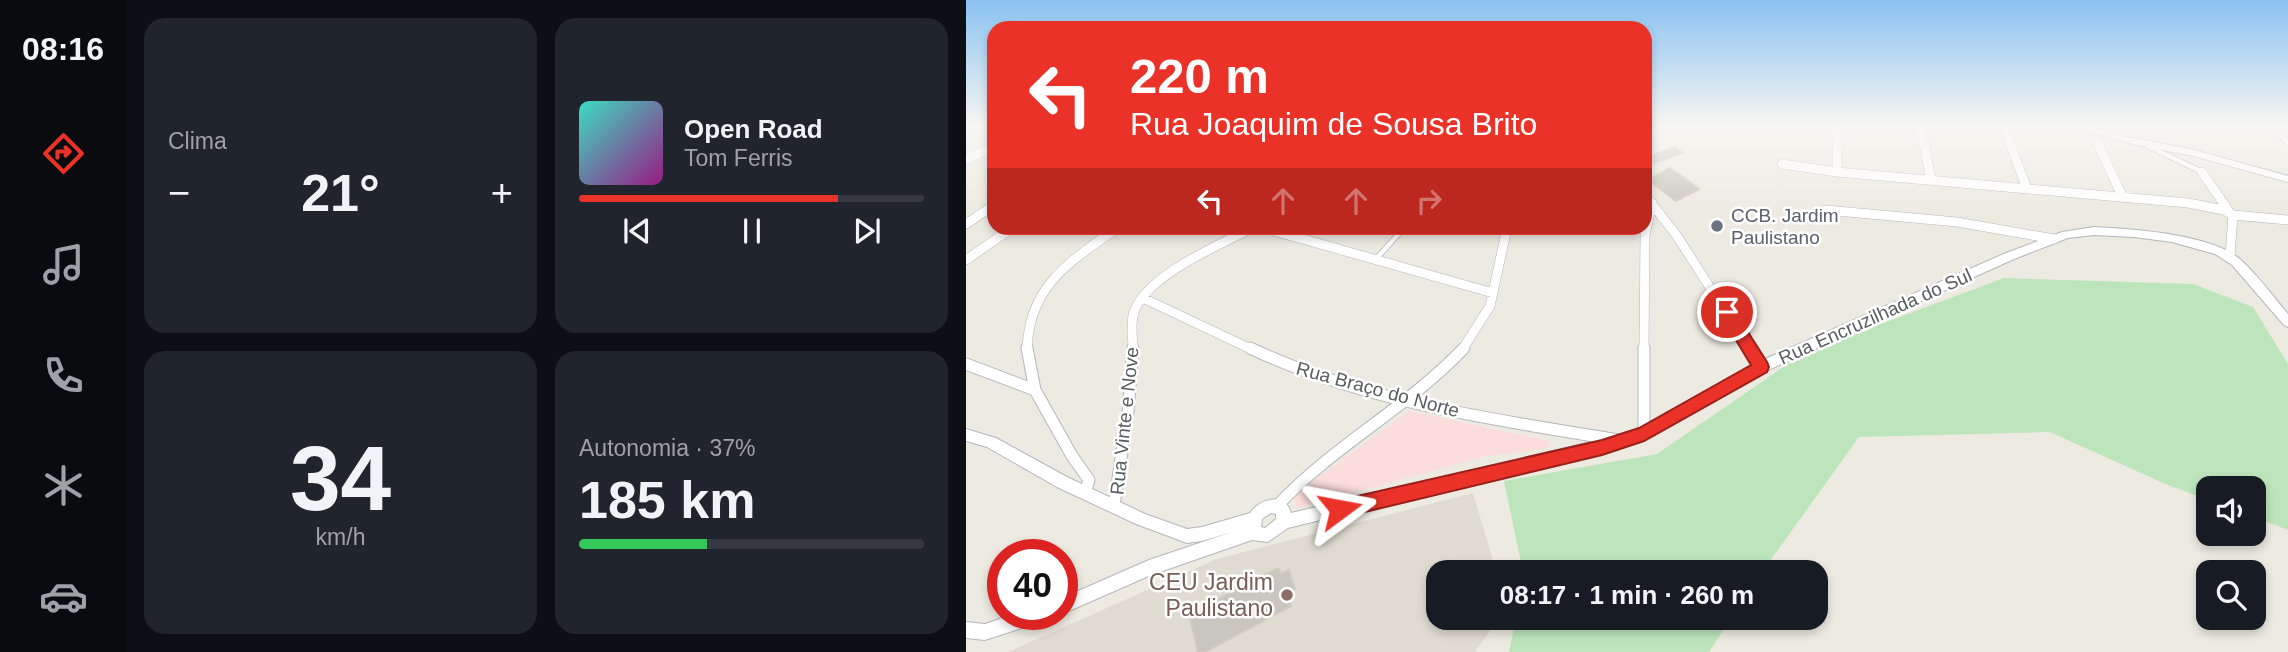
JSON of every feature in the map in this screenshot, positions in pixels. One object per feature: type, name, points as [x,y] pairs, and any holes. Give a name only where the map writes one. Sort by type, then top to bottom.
[{"type":"street","points":[[1837,155],[1837,172]]},
{"type":"street","points":[[1926,155],[1931,179]]},
{"type":"street","points":[[2015,155],[2027,189]]},
{"type":"street","points":[[2103,155],[2123,198]]},
{"type":"street","points":[[2203,155],[2288,179]]},
{"type":"street","points":[[1782,164],[1837,172],[2198,204],[2230,213],[2288,220]]},
{"type":"street","points":[[2202,172],[2230,213],[2230,256]]},
{"type":"street","points":[[1652,203],[1706,279],[1761,367]]},
{"type":"street","points":[[966,224],[987,210]]},
{"type":"street","points":[[1826,210],[1957,222],[2054,239]]},
{"type":"street","name":"Rua Encruzilhada do Sul","points":[[1284,522],[1625,441],[1644,434],[1761,367],[1987,266],[2054,239],[2084,232],[2134,233],[2194,243],[2230,256],[2288,322]]},
{"type":"street","points":[[966,260],[1002,235]]},
{"type":"street","points":[[1085,493],[1089,480],[1072,456],[1035,390],[1027,347],[1040,294],[1068,264],[1107,235]]},
{"type":"street","points":[[1143,298],[1168,276],[1240,235]]},
{"type":"street","points":[[1288,235],[1493,293]]},
{"type":"street","points":[[1078,599],[1149,568],[1185,557],[1253,526],[1262,509],[1277,506],[1314,470],[1404,400],[1447,363],[1477,331],[1490,307],[1505,235]]},
{"type":"street","points":[[1644,434],[1645,235]]},
{"type":"street","name":"Rua Braço do Norte","points":[[1143,298],[1286,365],[1404,400],[1625,441]]},
{"type":"street","name":"Rua Vinte e Nove","points":[[1114,505],[1125,439],[1133,358],[1133,315],[1143,298]]},
{"type":"street","points":[[966,364],[1035,390]]},
{"type":"street","points":[[966,435],[991,442],[1085,493],[1141,519],[1187,536],[1253,526],[1268,535],[1284,522],[1284,511],[1277,506]]},
{"type":"street","points":[[1185,557],[1190,545],[1187,536]]},
{"type":"street","points":[[966,630],[991,630]]},
{"type":"lane","points":[[2171,155],[2202,172]]},
{"type":"lane","points":[[1375,260],[1398,235]]},
{"type":"shaded area","points":[[1409,411],[1550,441],[1548,448],[1482,457],[1298,508],[1293,500],[1300,491]]},
{"type":"shaded area","name":"CEU Jardim Paulistano","points":[[1473,493],[1492,560],[1426,560],[1426,630],[1490,630],[1475,652],[1008,652],[1057,630],[1078,630],[1078,621],[1217,559]]},
{"type":"green space","points":[[2004,278],[2193,284],[2253,307],[2288,364],[2288,530],[2266,522],[2266,476],[2196,476],[2196,495],[2050,432],[1859,437],[1771,560],[1520,560],[1504,481],[1657,454],[1789,363],[1862,331]]},
{"type":"green space","points":[[1514,630],[1723,630],[1709,652],[1509,652]]},
{"type":"building","points":[[1652,155],[1676,155],[1652,164]]},
{"type":"building","points":[[1670,168],[1699,189],[1676,201],[1652,183],[1652,178]]},
{"type":"building","points":[[1278,568],[1281,574],[1289,570],[1295,590],[1288,594],[1291,606],[1205,652],[1198,652],[1189,614]]},
{"type":"place","name":"CCB. Jardim Paulistano","points":[[1717,226]]},
{"type":"place","name":"CEU Jardim Paulistano","points":[[1287,595]]},
{"type":"route","points":[[1340,509],[1602,447],[1644,434],[1761,367],[1727,312]]}]
